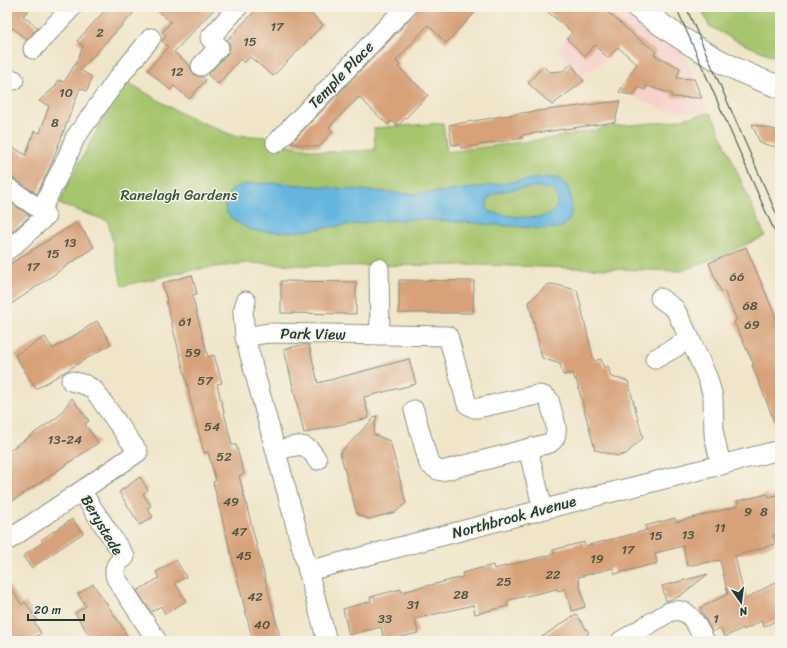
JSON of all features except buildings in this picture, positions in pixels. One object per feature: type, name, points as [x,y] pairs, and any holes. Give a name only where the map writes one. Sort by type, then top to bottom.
[{"type":"main road","points":[[637,7],[658,23],[729,66],[780,87]]},
{"type":"street","points":[[33,49],[72,7]]},
{"type":"street","points":[[201,66],[219,47],[210,38],[238,7]]},
{"type":"street","name":"Temple Place","points":[[276,143],[406,7]]},
{"type":"street","points":[[41,210],[66,160],[75,138],[118,78],[151,38]]},
{"type":"street","points":[[7,187],[41,210],[46,216],[7,250]]},
{"type":"street","points":[[379,268],[380,335]]},
{"type":"street","points":[[660,298],[674,309],[690,339],[711,388],[713,397],[714,435],[721,465]]},
{"type":"street","points":[[246,301],[243,311],[245,337],[327,641]]},
{"type":"street","name":"Park View","points":[[245,337],[268,333],[448,336],[467,404],[470,406],[478,408],[537,395],[547,397],[557,432],[556,438],[550,443],[528,450]]},
{"type":"street","points":[[655,359],[690,339]]},
{"type":"street","name":"Berystede","points":[[7,541],[138,452],[94,390],[86,385],[71,381]]},
{"type":"street","points":[[414,410],[429,464],[438,470],[442,471],[528,450],[543,509]]},
{"type":"street","points":[[276,451],[300,444],[313,452],[318,460]]},
{"type":"street","name":"Northbrook Avenue","points":[[308,571],[543,509],[780,450]]},
{"type":"street","name":"Berystede","points":[[81,491],[125,557],[116,563],[116,578],[156,641]]},
{"type":"street","points":[[621,641],[669,612],[677,610],[685,611],[690,616],[705,641]]},
{"type":"shaded area","points":[[542,7],[664,7],[702,98],[710,113],[668,111],[625,93],[639,62],[618,47],[597,67],[579,74],[558,49],[572,32]]},
{"type":"green space","points":[[701,7],[780,7],[780,59],[739,42],[709,26]]},
{"type":"green space","name":"Ranelagh Gardens","points":[[124,80],[184,115],[232,135],[268,137],[283,144],[325,152],[375,150],[374,128],[443,123],[447,152],[552,138],[615,126],[667,122],[710,113],[716,123],[765,236],[681,271],[477,265],[322,266],[248,263],[192,270],[122,286],[108,221],[59,204],[67,186]]},
{"type":"water","points":[[547,177],[557,178],[565,183],[571,198],[570,217],[568,222],[563,226],[546,229],[423,219],[377,221],[295,232],[257,231],[248,229],[231,218],[227,213],[225,206],[226,198],[231,191],[236,187],[246,184],[277,183],[410,194],[452,191]],"holes":[[[538,187],[553,189],[557,195],[557,203],[554,210],[548,215],[518,217],[499,214],[487,210],[487,201],[495,194],[518,189]]]},
{"type":"tram line","points":[[676,7],[780,244]]},
{"type":"tram line","points":[[686,7],[780,222]]}]
